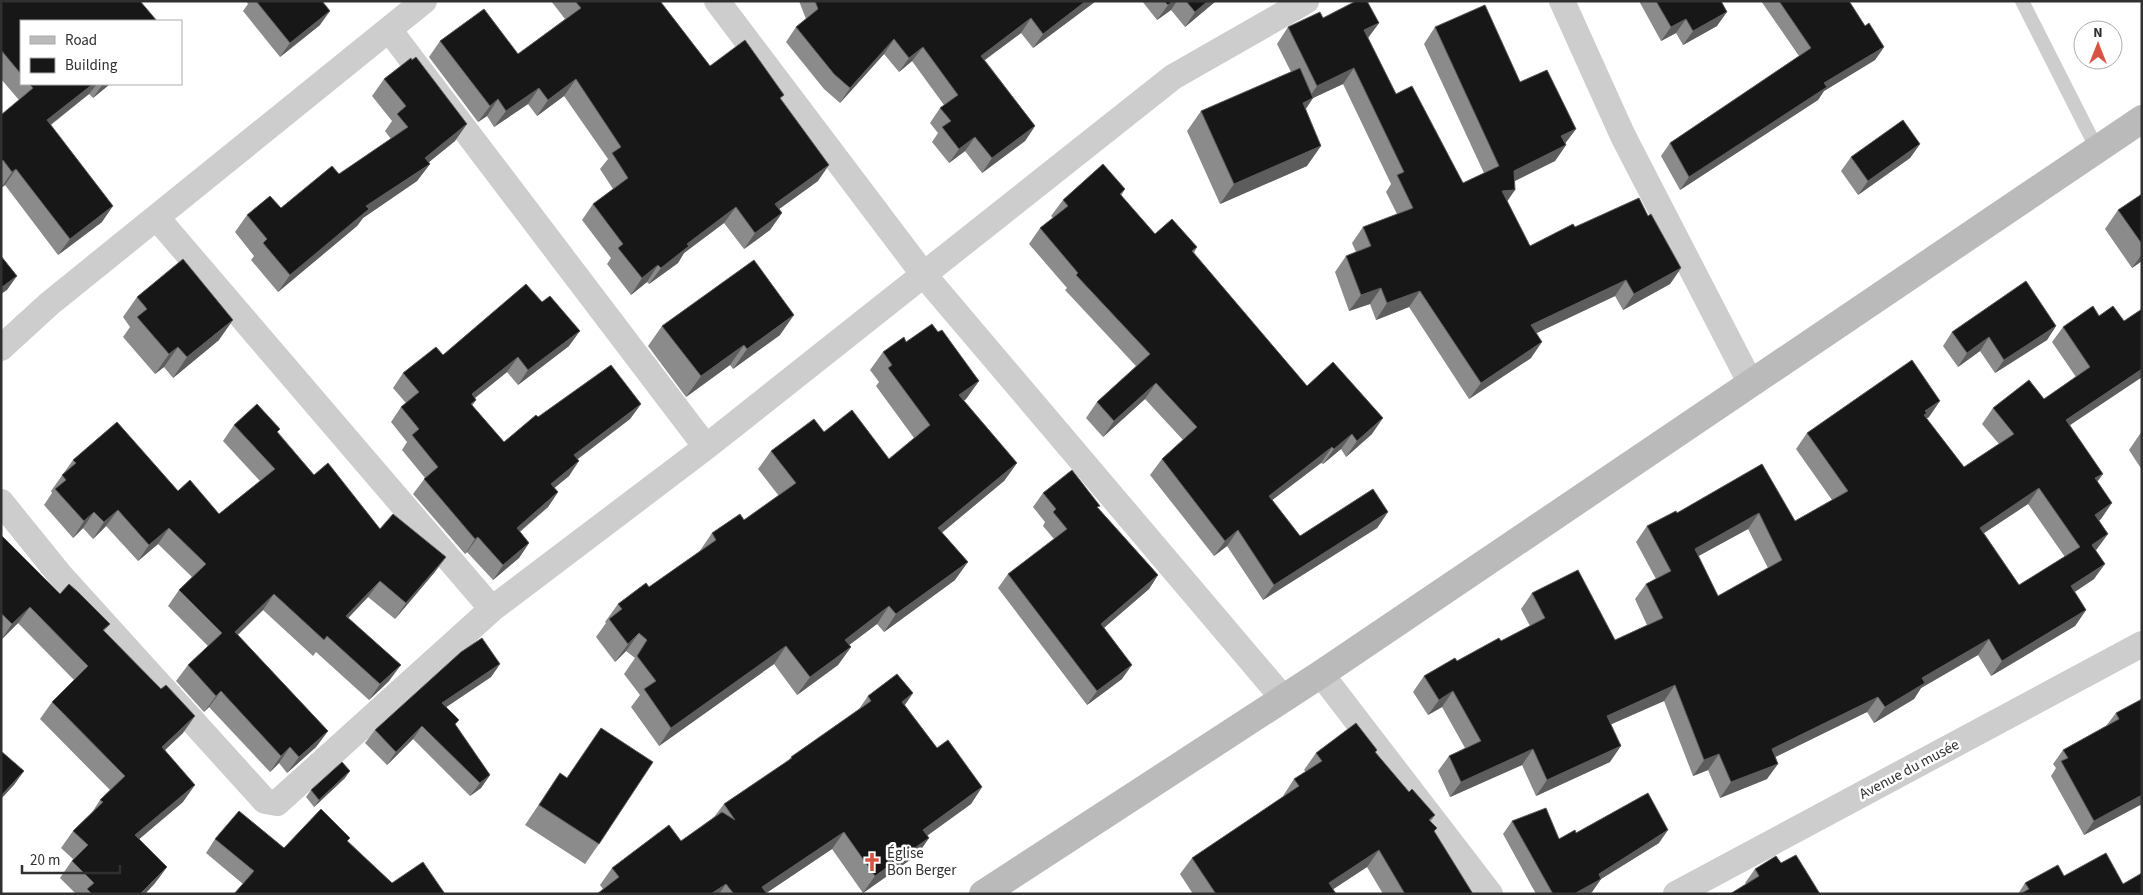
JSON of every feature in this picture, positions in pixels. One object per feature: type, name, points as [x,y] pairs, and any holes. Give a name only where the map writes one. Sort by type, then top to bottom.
[{"type":"street","points":[[1,348],[49,304],[390,31],[424,1]]},
{"type":"street","points":[[717,1],[924,274],[1283,698]]},
{"type":"street","points":[[1,502],[60,575],[265,800],[277,803],[492,608],[706,447],[1173,77],[1306,1]]},
{"type":"street","points":[[1562,1],[1623,136],[1750,382]]},
{"type":"street","points":[[390,31],[706,447]]},
{"type":"street","points":[[983,894],[1321,674],[1750,382],[2142,119]]},
{"type":"street","points":[[157,218],[492,608]]},
{"type":"street","name":"Avenue du musée","points":[[1676,894],[2142,644]]},
{"type":"street","points":[[1321,674],[1490,894]]},
{"type":"lane","points":[[2022,1],[2097,149]]},
{"type":"building","points":[[1,1],[140,1],[156,20],[20,20],[20,73],[1,50]]},
{"type":"building","points":[[256,1],[322,1],[330,11],[290,43]]},
{"type":"building","points":[[575,1],[660,1],[710,66],[745,40],[784,95],[780,98],[829,165],[775,204],[782,213],[755,233],[736,207],[687,244],[689,246],[661,268],[658,265],[642,278],[618,248],[623,244],[593,204],[628,178],[612,153],[621,147],[576,79],[548,100],[539,88],[506,111],[498,99],[490,106],[440,41],[484,9],[518,54],[581,8]]},
{"type":"building","points":[[815,1],[1086,1],[1043,34],[1031,18],[981,56],[1035,126],[992,158],[975,137],[959,149],[942,127],[951,121],[940,108],[958,95],[923,47],[909,58],[894,39],[850,88],[834,74],[796,27],[818,9]]},
{"type":"building","points":[[1164,1],[1173,1],[1168,5]]},
{"type":"building","points":[[1186,1],[1208,1],[1195,12]]},
{"type":"building","points":[[1356,1],[1367,1],[1379,23],[1364,30],[1396,94],[1412,86],[1463,183],[1499,166],[1435,27],[1485,5],[1520,82],[1547,70],[1576,129],[1561,136],[1566,145],[1514,171],[1515,190],[1502,191],[1530,246],[1573,224],[1575,227],[1639,198],[1648,216],[1651,214],[1681,268],[1634,294],[1626,280],[1531,325],[1542,342],[1481,383],[1420,291],[1387,303],[1381,288],[1361,295],[1346,256],[1371,246],[1363,227],[1413,208],[1397,175],[1404,172],[1354,68],[1317,86],[1288,27],[1320,12],[1323,18]]},
{"type":"building","points":[[1656,1],[1721,1],[1727,12],[1693,31],[1686,19],[1671,27]]},
{"type":"building","points":[[1779,1],[1849,1],[1865,26],[1869,23],[1884,47],[1824,83],[1827,87],[1689,177],[1670,143],[1811,48]]},
{"type":"building","points":[[416,57],[467,124],[425,158],[430,164],[366,206],[369,209],[290,275],[263,243],[267,239],[247,215],[270,196],[281,208],[332,166],[339,174],[408,127],[397,114],[406,106],[384,79],[411,58],[412,60]]},
{"type":"building","points":[[1300,68],[1313,98],[1303,103],[1321,146],[1234,184],[1201,111]]},
{"type":"building","points":[[30,85],[92,85],[47,120],[113,206],[70,239],[16,169],[12,172],[3,160],[1,161],[1,115],[33,88]]},
{"type":"building","points":[[1903,120],[1920,144],[1868,181],[1851,157]]},
{"type":"building","points":[[1103,164],[1125,189],[1120,194],[1155,234],[1172,219],[1197,247],[1192,251],[1307,386],[1333,362],[1383,418],[1357,441],[1352,434],[1334,449],[1332,447],[1269,496],[1300,536],[1373,489],[1388,512],[1274,585],[1238,530],[1225,541],[1162,459],[1197,427],[1156,383],[1114,421],[1097,402],[1150,354],[1076,275],[1078,273],[1040,228],[1068,206],[1063,200]]},
{"type":"building","points":[[2142,194],[2142,244],[2118,210]]},
{"type":"building","points":[[1,256],[17,276],[1,288]]},
{"type":"building","points":[[183,259],[233,320],[187,357],[178,347],[169,354],[137,317],[147,309],[137,297]]},
{"type":"building","points":[[754,260],[794,315],[747,349],[744,345],[701,376],[662,326]]},
{"type":"building","points":[[2026,281],[2056,326],[2004,360],[1989,337],[1967,353],[1952,332]]},
{"type":"building","points":[[526,284],[542,302],[550,296],[580,331],[528,370],[518,357],[472,394],[476,400],[471,404],[504,442],[536,415],[538,417],[611,365],[641,404],[574,455],[579,461],[551,484],[558,492],[517,528],[529,543],[503,565],[478,537],[475,539],[424,479],[438,467],[412,435],[419,429],[401,407],[419,392],[403,373],[436,347],[443,355]]},
{"type":"building","points":[[2093,306],[2099,316],[2113,306],[2124,321],[2142,309],[2142,369],[2066,420],[2103,474],[2095,478],[2112,503],[2095,515],[2108,534],[2092,545],[2105,564],[2071,586],[2086,610],[2002,661],[1989,639],[1922,678],[1925,683],[1885,707],[1878,697],[1772,749],[1778,764],[1731,782],[1719,754],[1704,760],[1675,685],[1607,716],[1621,746],[1547,780],[1533,749],[1461,782],[1449,756],[1481,741],[1453,691],[1439,700],[1424,676],[1455,658],[1457,661],[1499,638],[1501,641],[1545,618],[1532,593],[1578,570],[1615,640],[1663,618],[1646,584],[1671,571],[1647,526],[1676,511],[1677,513],[1762,464],[1795,521],[1848,491],[1807,433],[1912,360],[1940,401],[1925,411],[1927,413],[1924,415],[1964,467],[2014,434],[1993,408],[2029,380],[2044,399],[2090,367],[2063,327]],"holes":[[[2039,488],[2080,547],[2019,585],[1980,528]],[[1759,513],[1782,560],[1718,596],[1695,549]]]},
{"type":"building","points":[[932,324],[938,332],[942,330],[979,381],[959,395],[1017,463],[938,528],[968,562],[896,614],[889,606],[845,640],[851,647],[810,677],[786,646],[671,728],[644,689],[656,681],[637,656],[647,640],[639,633],[628,644],[609,619],[622,609],[618,604],[646,583],[649,587],[716,540],[712,533],[740,514],[744,520],[796,483],[771,451],[814,419],[824,432],[852,410],[889,459],[930,425],[888,368],[892,365],[883,352],[904,337],[906,342]]},
{"type":"building","points":[[257,404],[280,429],[277,432],[314,475],[328,463],[380,529],[393,514],[446,557],[406,603],[380,581],[346,616],[401,665],[380,684],[327,636],[324,640],[274,594],[235,632],[328,731],[299,757],[290,747],[281,756],[221,691],[216,696],[188,665],[222,633],[179,590],[206,564],[169,528],[149,545],[118,510],[104,522],[94,512],[84,521],[55,489],[66,480],[62,475],[76,463],[73,460],[117,422],[178,491],[190,480],[219,514],[275,469],[234,425]]},
{"type":"building","points":[[1072,470],[1100,506],[1097,507],[1158,575],[1101,624],[1132,665],[1097,691],[1008,574],[1067,529],[1053,512],[1056,509],[1043,493]]},
{"type":"building","points":[[1,535],[60,594],[69,584],[78,592],[110,624],[103,630],[161,689],[166,685],[195,716],[162,747],[195,785],[135,835],[167,867],[140,894],[92,894],[87,889],[94,883],[72,861],[88,845],[73,831],[103,802],[100,800],[125,776],[52,702],[88,666],[30,607],[12,624],[1,613]]},
{"type":"building","points":[[482,638],[500,664],[442,703],[459,720],[455,724],[490,775],[480,783],[422,726],[396,752],[375,730],[461,652]]},
{"type":"building","points":[[897,674],[913,693],[902,702],[937,748],[948,740],[982,787],[923,830],[929,838],[875,876],[844,832],[762,887],[767,894],[734,894],[726,884],[711,894],[597,894],[619,877],[612,868],[669,825],[681,841],[722,812],[735,820],[724,804],[871,701],[868,696]]},
{"type":"building","points":[[2142,699],[2142,795],[2094,821],[2061,761],[2068,758],[2063,750],[2119,719],[2116,713]]},
{"type":"building","points":[[1356,723],[1377,750],[1375,752],[1409,792],[1412,789],[1435,815],[1429,820],[1437,828],[1434,831],[1473,894],[1405,894],[1379,850],[1329,883],[1336,894],[1216,894],[1192,858],[1299,786],[1294,779],[1322,761],[1316,753]]},
{"type":"building","points":[[601,728],[653,762],[599,844],[539,805],[560,773],[567,778]]},
{"type":"building","points":[[1,751],[24,771],[1,796]]},
{"type":"building","points":[[342,762],[350,771],[319,800],[311,790]]},
{"type":"building","points":[[1648,793],[1668,830],[1599,874],[1601,879],[1574,894],[1553,894],[1512,821],[1546,808],[1559,839],[1575,830],[1576,833]]},
{"type":"building","points":[[321,809],[350,838],[347,841],[392,883],[423,862],[445,894],[234,894],[254,871],[215,839],[239,811],[284,848]]},
{"type":"building","points":[[2106,853],[2123,884],[2142,873],[2142,894],[2020,894],[2029,889],[2025,883],[2058,865],[2064,876]]},
{"type":"building","points":[[1796,855],[1820,894],[1730,894],[1759,876],[1755,869],[1776,856],[1781,863]]},
{"type":"place","name":"Église Bon Berger","points":[[872,862]]}]
